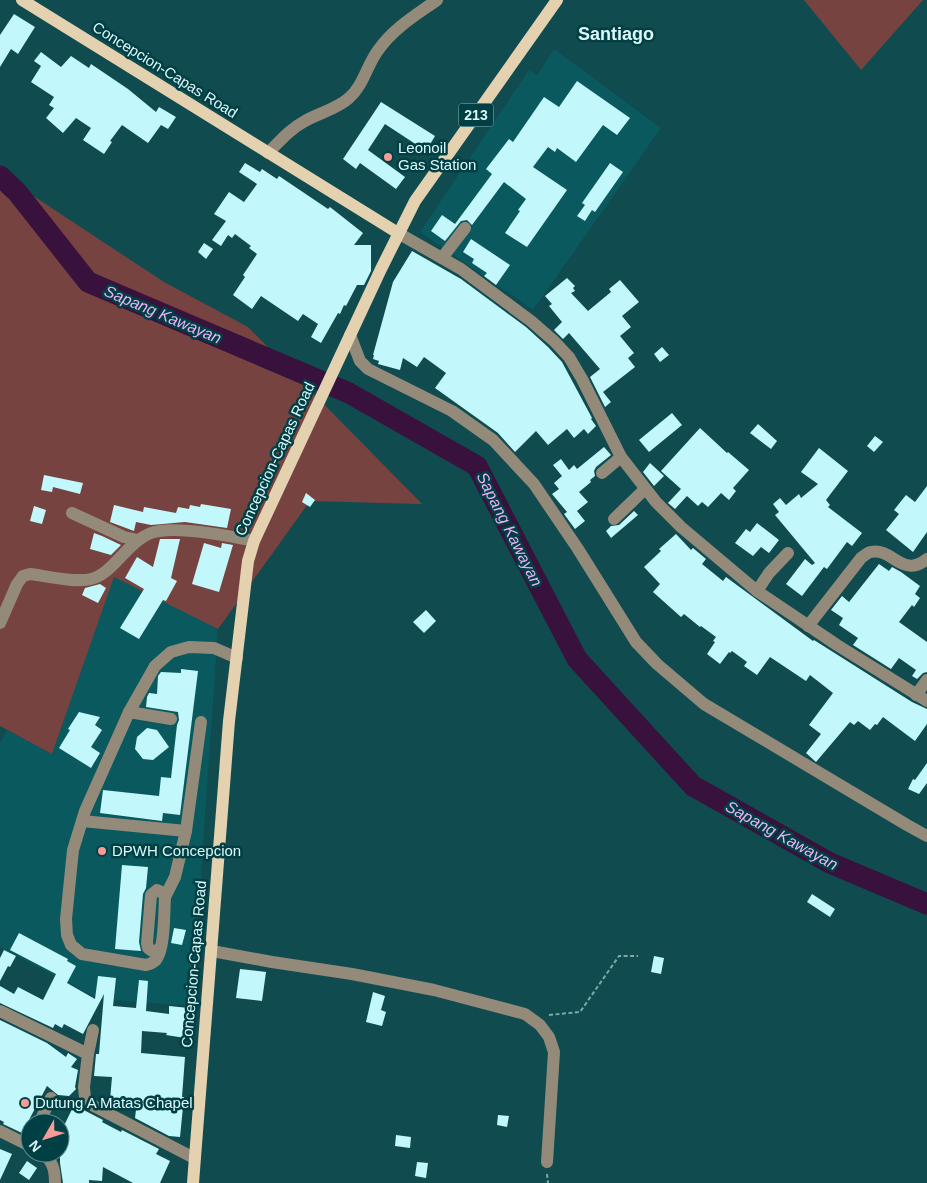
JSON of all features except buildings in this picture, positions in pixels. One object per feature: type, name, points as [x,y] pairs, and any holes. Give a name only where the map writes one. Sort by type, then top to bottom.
[{"type":"main road","name":"Concepcion-Capas Road","points":[[22,0],[398,233],[276,492],[254,541],[248,562],[229,721],[193,1183]]},
{"type":"main road","name":"213","points":[[398,233],[415,201],[557,0]]},
{"type":"street","points":[[268,153],[288,132],[307,120],[349,99],[359,87],[378,50],[396,29],[437,0]]},
{"type":"street","points":[[442,258],[465,228]]},
{"type":"street","points":[[398,233],[461,269],[531,320],[554,341],[569,357],[582,379],[621,457],[645,489],[681,527],[718,560],[757,591],[808,626],[922,698],[927,680]]},
{"type":"street","points":[[350,335],[360,360],[368,369],[452,411],[493,440],[534,484],[578,549],[636,642],[657,664],[704,704],[927,836]]},
{"type":"street","points":[[602,473],[621,457]]},
{"type":"street","points":[[614,519],[645,489]]},
{"type":"street","points":[[72,513],[124,537],[138,540]]},
{"type":"street","points":[[0,622],[17,584],[23,576],[30,574],[80,580],[92,579],[107,570],[138,540],[152,533],[168,530],[223,535],[254,541]]},
{"type":"street","points":[[808,626],[861,558],[872,551],[882,553],[907,566],[919,565],[927,559]]},
{"type":"street","points":[[757,591],[769,573],[788,552]]},
{"type":"street","points":[[202,722],[186,831],[175,877],[165,897],[161,946],[156,959],[154,962],[146,965],[82,954],[71,945],[67,935],[66,919],[73,850],[85,811],[130,712],[155,666],[171,652],[189,647],[214,648],[237,658]]},
{"type":"street","points":[[130,712],[171,719]]},
{"type":"street","points":[[82,821],[186,831]]},
{"type":"street","points":[[212,951],[424,988],[525,1014],[540,1025],[549,1037],[554,1052],[547,1162]]},
{"type":"street","points":[[0,1010],[88,1054]]},
{"type":"street","points":[[93,1030],[84,1087],[85,1098],[90,1104],[194,1158]]},
{"type":"street","points":[[44,1113],[51,1098]]},
{"type":"street","points":[[0,1131],[20,1140]]},
{"type":"street","points":[[52,1163],[55,1174],[55,1183]]},
{"type":"path","points":[[542,1014],[551,1016],[580,1012],[619,956],[638,956]]},
{"type":"shaded area","points":[[804,0],[923,0],[861,70]]},
{"type":"shaded area","points":[[554,49],[661,128],[533,310],[420,232],[529,70],[537,75]]},
{"type":"shaded area","points":[[0,174],[164,282],[248,327],[422,504],[310,501],[218,629],[114,577],[52,754],[0,726]]},
{"type":"shaded area","name":"DPWH Concepcion","points":[[114,576],[218,629],[192,1006],[99,999],[0,947],[0,743],[7,730],[52,754]]},
{"type":"waterway","name":"Sapang Kawayan","points":[[0,176],[17,192],[88,282],[349,393],[477,466],[577,659],[693,786],[830,863],[927,904]]},
{"type":"place","name":"Leonoil Gas Station","points":[[388,157]]},
{"type":"place","name":"DPWH Concepcion","points":[[102,851]]},
{"type":"place","name":"Dutung A Matas Chapel","points":[[25,1103]]},
{"type":"district","name":"Santiago","points":[[616,34]]}]
